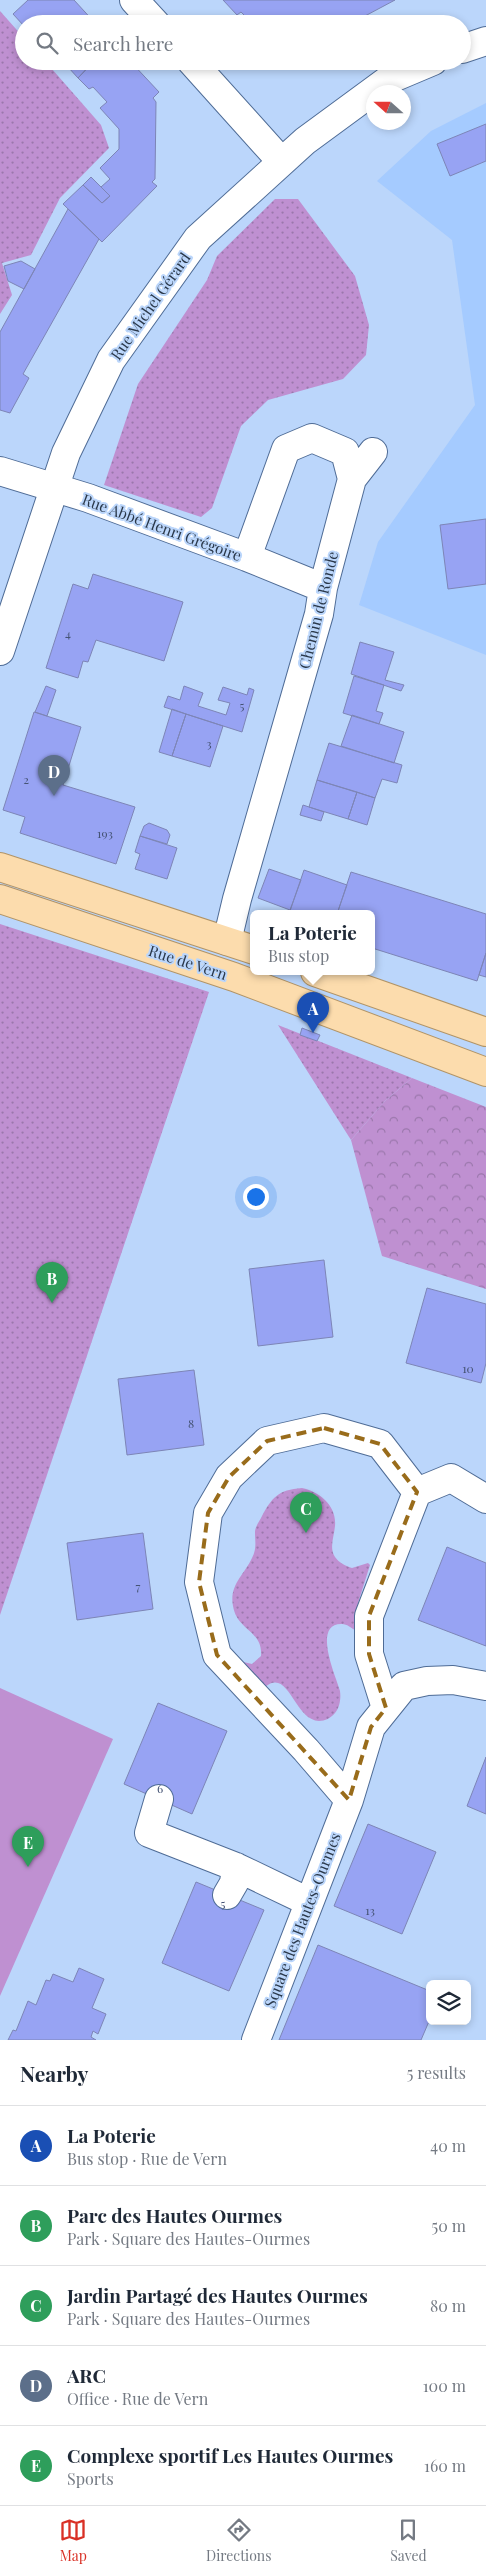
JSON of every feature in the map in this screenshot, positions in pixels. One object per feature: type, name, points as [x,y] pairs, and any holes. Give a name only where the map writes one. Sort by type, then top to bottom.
[{"type":"main road","points":[[0,867],[250,949]]},
{"type":"main road","name":"Rue de Vern","points":[[0,899],[234,977],[486,1072]]},
{"type":"main road","points":[[324,975],[486,1032]]},
{"type":"street","points":[[134,0],[148,15]]},
{"type":"street","points":[[471,46],[486,41]]},
{"type":"street","points":[[199,70],[281,161]]},
{"type":"street","name":"Rue Michel Gérard","points":[[0,652],[66,453],[111,360],[198,238],[281,161],[388,80],[412,70]]},
{"type":"street","name":"Chemin de Ronde","points":[[228,941],[237,899],[320,614],[323,588],[352,479],[346,452],[312,438],[286,449],[247,557]]},
{"type":"street","points":[[352,479],[373,452]]},
{"type":"street","name":"Rue Abbé Henri Grégoire","points":[[0,471],[53,489],[88,498],[247,557],[323,588]]},
{"type":"street","points":[[349,1800],[306,1750],[217,1655],[199,1582],[208,1513],[229,1477],[267,1441],[324,1428],[380,1444],[417,1492]]},
{"type":"street","points":[[386,1708],[369,1654],[369,1616],[417,1492],[452,1478],[486,1499]]},
{"type":"street","name":"Square des Hautes-Ourmes","points":[[256,2040],[349,1800],[371,1727],[404,1686],[427,1680],[453,1680],[486,1686]]},
{"type":"street","points":[[159,1799],[149,1833],[236,1867],[309,1902]]},
{"type":"street","points":[[227,1895],[234,1883],[236,1867]]},
{"type":"highlighted area","points":[[324,1428],[380,1444],[417,1492],[369,1616],[369,1654],[386,1708],[371,1727],[349,1800],[217,1655],[199,1582],[208,1513],[229,1477],[267,1441]]},
{"type":"shaded area","points":[[486,103],[486,655],[359,605],[378,542],[475,405],[452,240],[377,181],[431,131]]},
{"type":"green space","points":[[0,11],[15,28],[15,70],[53,70],[101,125],[109,148],[60,198],[31,255],[2,263],[12,295],[0,314]]},
{"type":"green space","points":[[275,199],[298,199],[355,276],[369,325],[366,355],[343,379],[268,400],[241,426],[212,508],[201,517],[104,485],[138,384],[207,280],[217,256]]},
{"type":"green space","points":[[0,924],[209,992],[0,1615]]},
{"type":"green space","points":[[278,1025],[412,1078],[385,1101],[351,1140]]},
{"type":"green space","points":[[412,1078],[486,1107],[486,1289],[382,1256],[351,1140],[385,1101]]},
{"type":"green space","points":[[302,1488],[321,1497],[333,1512],[335,1526],[332,1550],[337,1559],[352,1568],[368,1563],[370,1565],[358,1603],[355,1630],[342,1624],[333,1626],[328,1632],[328,1653],[340,1691],[340,1699],[335,1713],[330,1718],[321,1721],[310,1718],[303,1712],[280,1684],[273,1683],[265,1687],[235,1660],[252,1664],[261,1656],[261,1647],[258,1641],[235,1614],[232,1599],[235,1586],[254,1554],[256,1526],[272,1500],[281,1493]]},
{"type":"green space","points":[[0,1688],[113,1739],[0,1996]]},
{"type":"building","points":[[28,0],[74,0],[88,15],[15,16],[13,14]]},
{"type":"building","points":[[223,0],[395,0],[367,15],[244,15],[241,12],[237,15]]},
{"type":"building","points":[[71,70],[86,70],[78,78]]},
{"type":"building","points":[[86,70],[138,70],[159,92],[153,98],[156,102],[155,179],[152,182],[157,186],[102,242],[63,204],[83,185],[102,203],[110,196],[101,187],[110,179],[100,168],[119,149],[119,129],[100,108],[107,102],[93,87],[89,89],[78,78]]},
{"type":"building","points":[[486,124],[486,161],[450,176],[437,144]]},
{"type":"building","points":[[91,177],[110,196],[102,203],[83,185]]},
{"type":"building","points":[[68,209],[99,239],[23,374],[29,378],[10,413],[0,410],[0,332]]},
{"type":"building","points":[[21,261],[35,269],[24,289],[8,281],[4,266]]},
{"type":"building","points":[[486,519],[486,584],[448,589],[440,525]]},
{"type":"building","points":[[93,574],[183,602],[164,661],[96,640],[88,662],[83,661],[78,678],[46,668],[73,584],[88,589]]},
{"type":"building","points":[[360,642],[394,652],[385,680],[404,685],[401,691],[351,674]]},
{"type":"building","points":[[354,676],[384,685],[376,711],[383,713],[379,724],[343,713]]},
{"type":"building","points":[[46,686],[56,690],[47,716],[35,712]]},
{"type":"building","points":[[184,686],[203,693],[198,706],[226,715],[230,703],[218,700],[223,687],[247,695],[249,688],[254,690],[242,732],[164,707],[168,696],[180,700]]},
{"type":"building","points":[[172,709],[186,714],[172,756],[159,752]]},
{"type":"building","points":[[34,712],[81,727],[63,785],[135,807],[116,864],[20,833],[25,817],[3,810]]},
{"type":"building","points":[[186,714],[223,726],[210,767],[172,756]]},
{"type":"building","points":[[352,715],[404,732],[394,763],[341,746]]},
{"type":"building","points":[[329,743],[402,765],[397,783],[382,779],[375,798],[317,780]]},
{"type":"building","points":[[317,780],[357,792],[348,819],[309,807]]},
{"type":"building","points":[[357,792],[375,798],[367,825],[348,819]]},
{"type":"building","points":[[303,805],[324,812],[321,821],[300,815]]},
{"type":"building","points":[[149,823],[167,830],[170,835],[167,844],[140,836],[144,826]]},
{"type":"building","points":[[140,836],[177,848],[167,879],[135,869],[140,854],[135,852]]},
{"type":"building","points":[[269,869],[301,880],[290,910],[258,898]]},
{"type":"building","points":[[304,870],[347,885],[338,910],[290,910]]},
{"type":"building","points":[[351,872],[486,914],[486,953],[477,981],[375,949],[375,910],[338,910]]},
{"type":"building","points":[[486,953],[486,977],[479,975]]},
{"type":"building","points":[[302,1028],[320,1035],[317,1041],[300,1035]]},
{"type":"building","points":[[324,1260],[333,1337],[258,1346],[249,1269]]},
{"type":"building","points":[[427,1288],[486,1304],[486,1363],[481,1383],[406,1363]]},
{"type":"building","points":[[194,1370],[204,1445],[127,1455],[118,1379]]},
{"type":"building","points":[[143,1533],[153,1609],[77,1620],[67,1543]]},
{"type":"building","points":[[447,1547],[486,1563],[486,1646],[418,1620]]},
{"type":"building","points":[[158,1703],[227,1731],[192,1814],[124,1784]]},
{"type":"building","points":[[486,1757],[486,1814],[467,1806]]},
{"type":"building","points":[[368,1824],[436,1852],[402,1934],[334,1906]]},
{"type":"building","points":[[196,1882],[264,1910],[229,1991],[162,1963]]},
{"type":"building","points":[[318,1945],[426,1989],[427,2025],[421,2040],[279,2040]]},
{"type":"building","points":[[79,1968],[104,1979],[92,2008],[106,2014],[98,2034],[93,2031],[91,2037],[96,2040],[8,2040],[13,2030],[16,2031],[28,2001],[36,2005],[46,1980],[50,1981],[53,1974],[73,1982]]},
{"type":"place","name":"ARC","points":[[54,796]]},
{"type":"place","name":"La Poterie","points":[[313,1033]]},
{"type":"place","name":"Parc des Hautes Ourmes","points":[[52,1303]]},
{"type":"place","name":"Jardin Partagé des Hautes Ourmes","points":[[306,1533]]},
{"type":"place","name":"Complexe sportif Les Hautes Ourmes","points":[[28,1867]]}]
